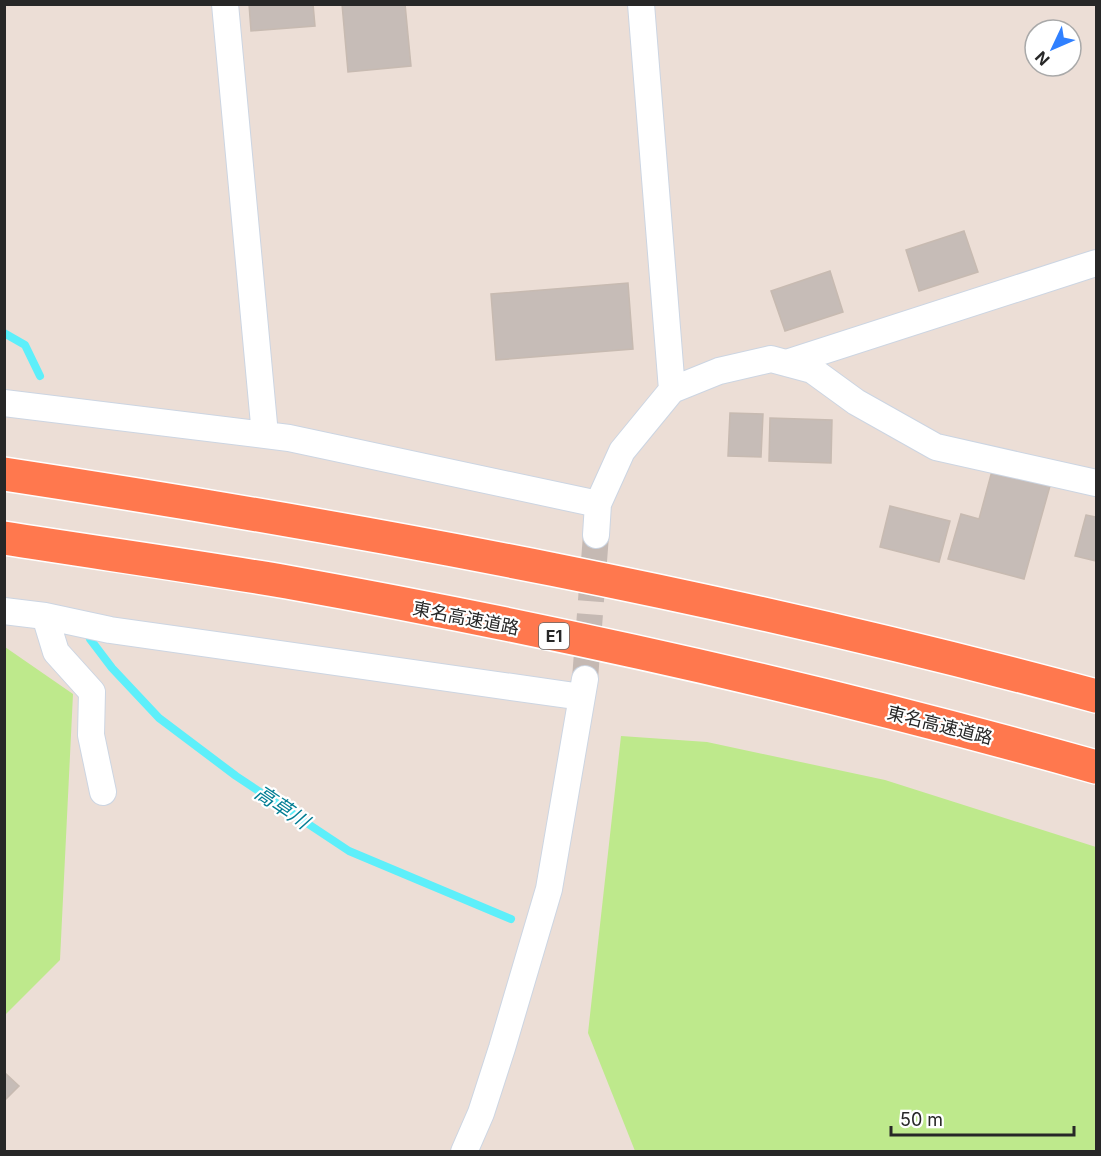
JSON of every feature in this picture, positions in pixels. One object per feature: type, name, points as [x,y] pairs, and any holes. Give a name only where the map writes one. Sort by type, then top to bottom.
[{"type":"highway","points":[[4,474],[427,546],[688,596],[972,662],[1096,696]]},
{"type":"highway","name":"東名高速道路","points":[[4,538],[287,582],[621,649],[963,730],[1096,767]]},
{"type":"street","points":[[225,4],[265,435]]},
{"type":"street","points":[[641,4],[672,390]]},
{"type":"street","points":[[786,363],[1096,263]]},
{"type":"street","points":[[596,535],[598,504],[622,451],[672,390],[719,371],[771,358],[812,370],[856,402],[936,447],[1096,483]]},
{"type":"street","points":[[14,404],[265,435],[598,504]]},
{"type":"street","points":[[4,611],[45,616],[110,630],[584,688],[549,889],[481,1113],[464,1152]]},
{"type":"street","points":[[45,616],[56,652],[92,692],[91,735],[103,792]]},
{"type":"green space","points":[[5,647],[73,694],[60,960],[5,1015]]},
{"type":"green space","points":[[621,736],[707,742],[885,780],[1096,847],[1096,1151],[635,1151],[588,1033]]},
{"type":"building","points":[[249,4],[313,4],[315,26],[251,31]]},
{"type":"building","points":[[342,4],[405,4],[411,66],[348,72]]},
{"type":"building","points":[[964,231],[978,272],[919,291],[906,250]]},
{"type":"building","points":[[830,271],[843,312],[785,331],[771,291]]},
{"type":"building","points":[[628,283],[633,349],[496,360],[491,294]]},
{"type":"building","points":[[730,413],[763,414],[761,457],[728,456]]},
{"type":"building","points":[[770,418],[832,420],[831,463],[769,461]]},
{"type":"building","points":[[992,471],[1050,486],[1024,579],[948,559],[961,514],[979,519]]},
{"type":"building","points":[[890,506],[950,521],[939,562],[880,547]]},
{"type":"building","points":[[1086,515],[1096,517],[1096,561],[1075,556]]},
{"type":"building","points":[[4,1072],[19,1086],[4,1101]]},
{"type":"waterway","name":"高草川","points":[[4,333],[25,345],[40,376]]},
{"type":"waterway","name":"高草川","points":[[90,639],[112,668],[159,718],[236,776],[349,851],[511,919]]},
{"type":"tunnel","points":[[585,679],[596,535]]}]
